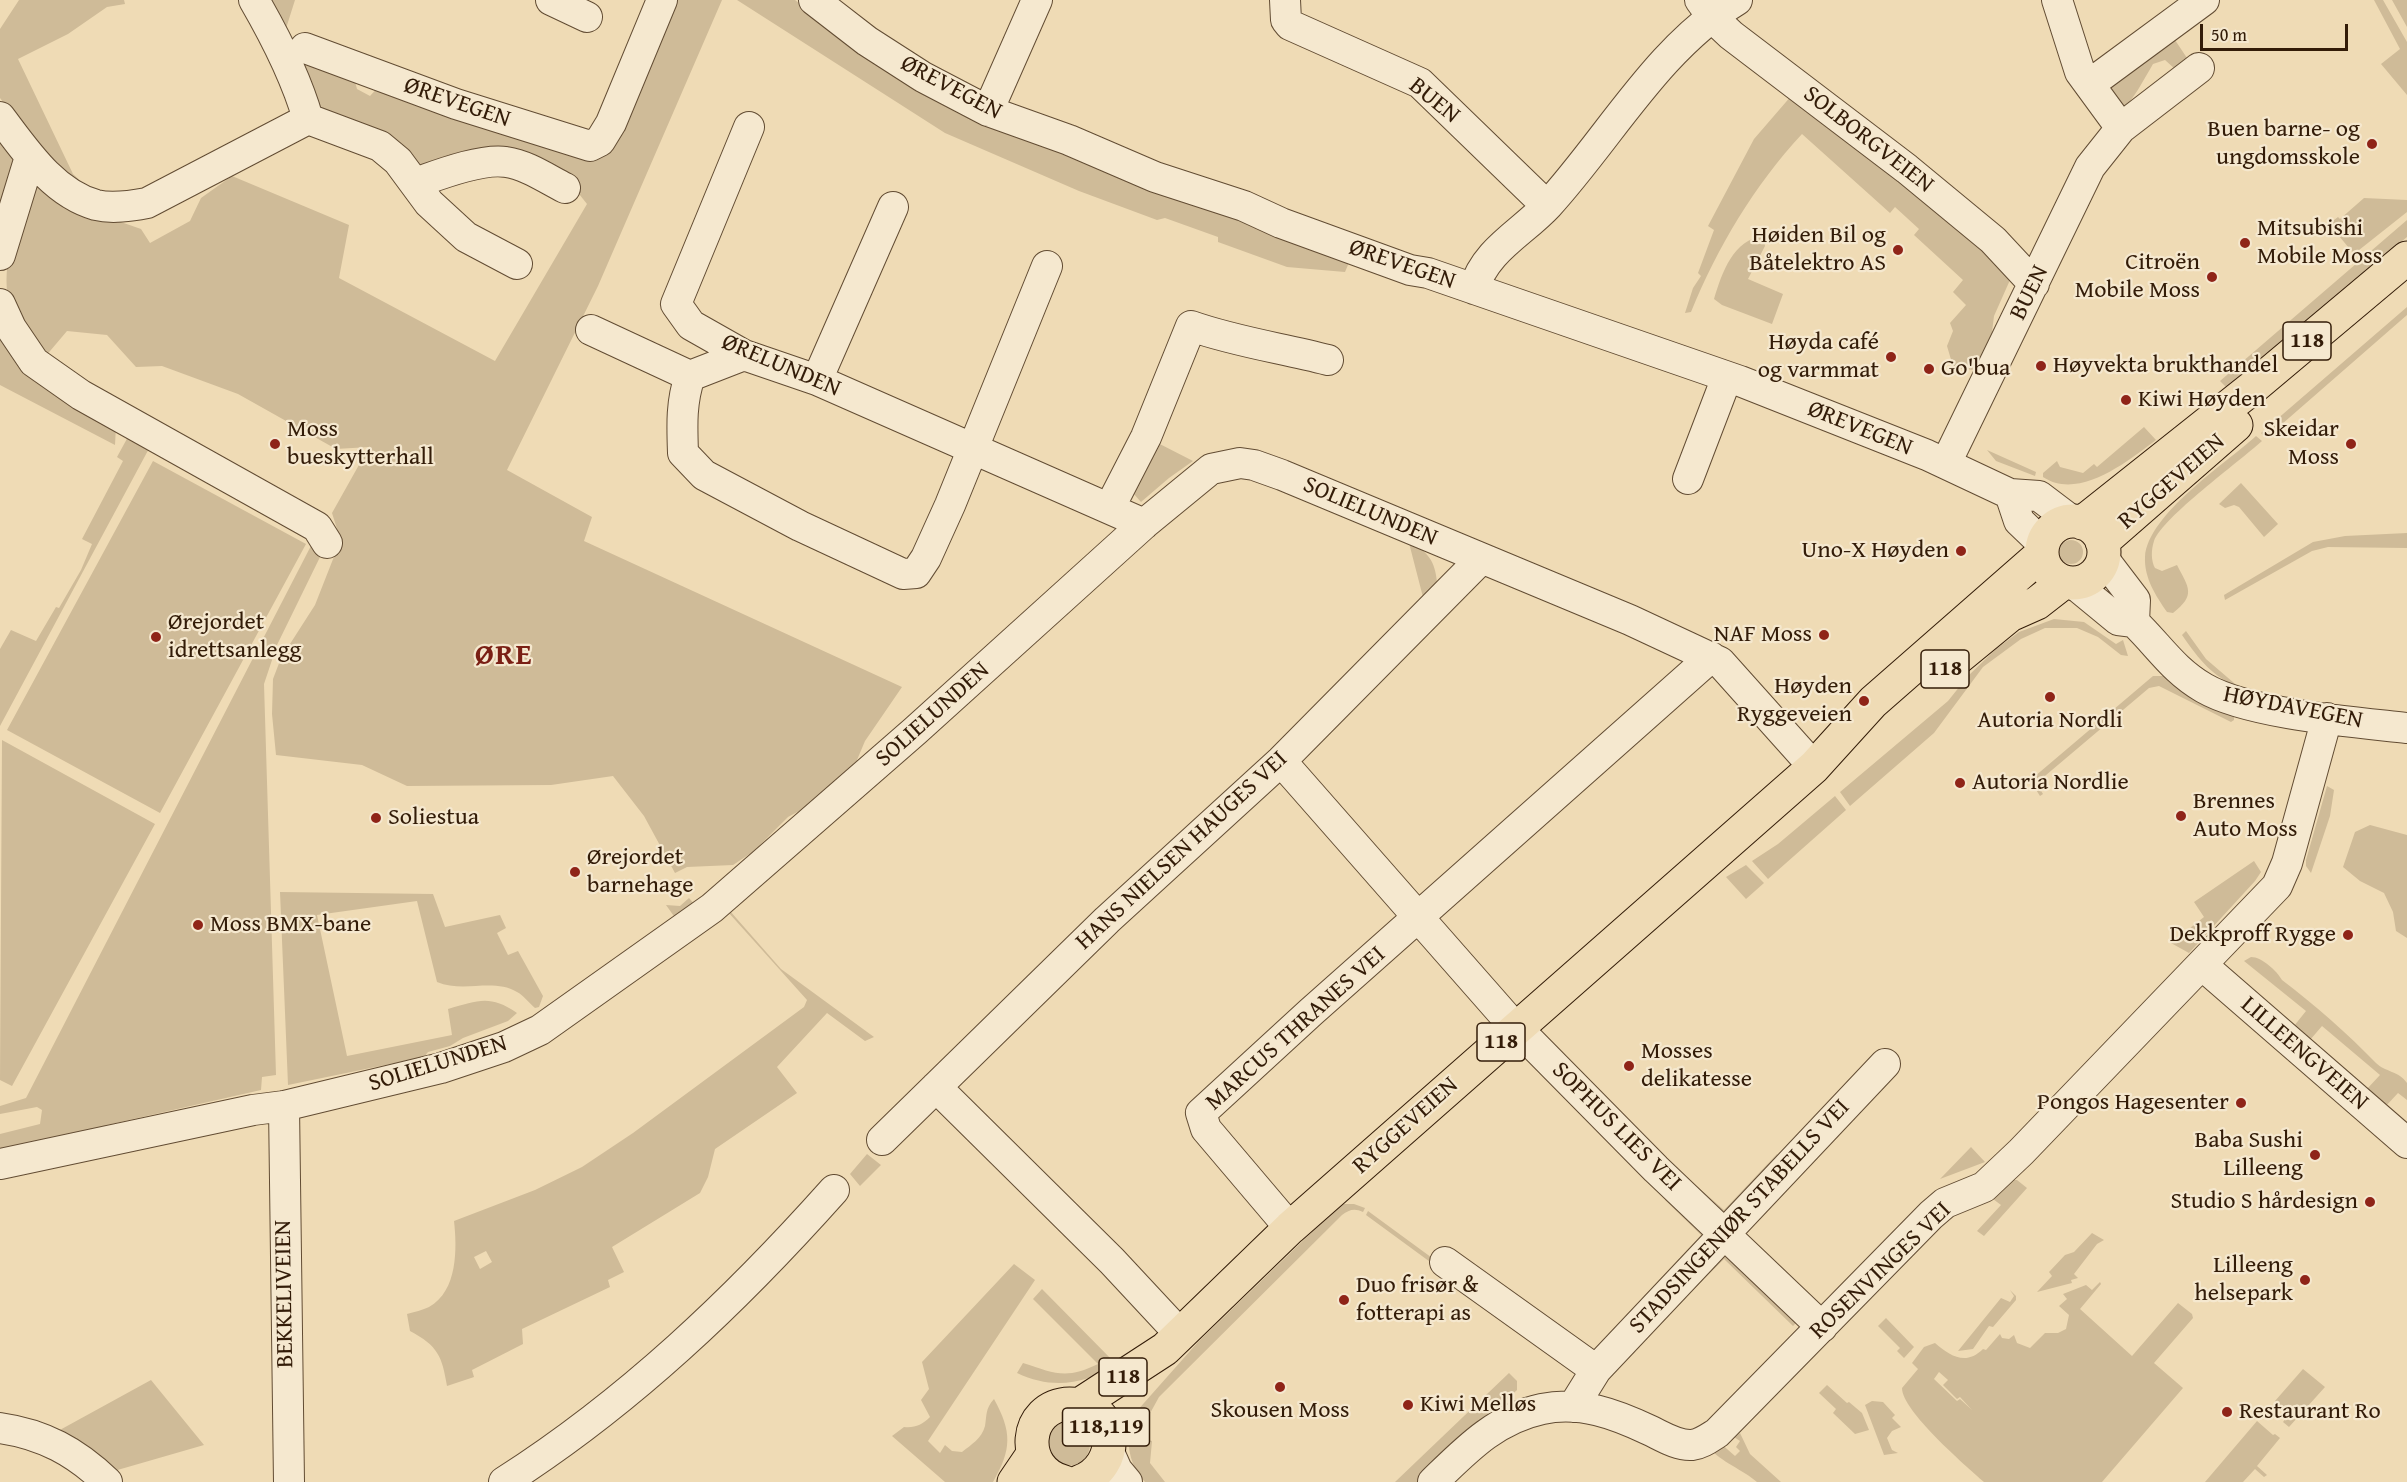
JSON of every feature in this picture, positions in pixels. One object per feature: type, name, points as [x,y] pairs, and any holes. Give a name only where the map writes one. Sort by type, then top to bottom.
[{"type":"main road","name":"RYGGEVEIEN","points":[[2090,536],[2252,388],[2407,258]]},
{"type":"main road","name":"RYGGEVEIEN","points":[[2090,536],[2407,281]]},
{"type":"main road","name":"118","points":[[2042,549],[2054,528],[2090,536],[2092,576],[2068,582]]},
{"type":"main road","name":"RYGGEVEIEN","points":[[1109,1444],[1117,1416],[1173,1341],[1290,1228],[1820,761],[1873,702],[2042,549]]},
{"type":"main road","points":[[2042,549],[2049,572],[2068,582]]},
{"type":"main road","name":"RYGGEVEIEN","points":[[1820,761],[1892,713],[2010,615],[2037,603],[2068,582]]},
{"type":"main road","name":"RYGGEVEIEN","points":[[1079,1405],[1173,1341]]},
{"type":"main road","name":"118,119","points":[[1064,1482],[1045,1473],[1033,1454],[1034,1431],[1041,1418],[1056,1407],[1079,1405],[1095,1413],[1106,1425],[1109,1444],[1100,1468],[1091,1478],[1078,1482]]},
{"type":"main road","points":[[1014,1482],[1033,1454]]},
{"type":"street","points":[[254,0],[292,75],[308,119]]},
{"type":"street","points":[[551,0],[587,17]]},
{"type":"street","name":"ØREVEGEN","points":[[305,48],[456,104],[590,146],[600,141],[611,123],[662,0]]},
{"type":"street","name":"ØREVEGEN","points":[[814,0],[867,41],[923,78],[988,111],[1069,140],[1155,177],[1244,206],[1281,223],[1410,270],[1474,289],[1727,377],[1946,464],[2010,494],[2039,496],[2090,536]]},
{"type":"street","points":[[988,111],[1037,0]]},
{"type":"street","name":"BUEN","points":[[1285,0],[1286,20],[1290,25],[1420,83],[1547,206]]},
{"type":"street","points":[[1474,289],[1480,271],[1494,252],[1547,206],[1706,9],[1737,0]]},
{"type":"street","points":[[2057,0],[2066,22],[2073,57],[2121,128]]},
{"type":"street","points":[[2090,84],[2204,0]]},
{"type":"street","name":"SOLBORGVEIEN","points":[[1706,9],[1976,225],[2037,290]]},
{"type":"street","name":"BUEN","points":[[1946,464],[1981,388],[2037,290],[2090,167],[2121,128],[2199,68]]},
{"type":"street","points":[[0,117],[30,157],[55,182],[98,206],[123,207],[147,203],[308,119],[380,146],[398,161],[429,203],[466,237],[517,264]]},
{"type":"street","name":"ØRELUNDEN","points":[[749,127],[676,304],[691,325],[744,355],[817,380],[1110,507],[1144,524]]},
{"type":"street","points":[[0,255],[8,221],[30,157]]},
{"type":"street","points":[[415,183],[450,171],[503,161],[519,165],[566,188]]},
{"type":"street","points":[[817,380],[893,207]]},
{"type":"street","points":[[973,448],[1047,266]]},
{"type":"street","points":[[0,304],[11,328],[34,362],[81,395],[317,527],[327,543]]},
{"type":"street","points":[[1110,507],[1146,437],[1191,326],[1229,339],[1263,343],[1328,360]]},
{"type":"street","points":[[591,330],[690,376],[744,355]]},
{"type":"street","name":"ØRELUNDEN","points":[[690,376],[683,396],[681,419],[683,453],[704,475],[800,526],[903,574],[916,573],[926,558],[973,448]]},
{"type":"street","points":[[1688,479],[1727,377]]},
{"type":"street","name":"SOLIELUNDEN","points":[[0,1164],[253,1110],[284,1106],[471,1059],[540,1030],[718,903],[915,731],[1144,524],[1211,469],[1225,465],[1247,464],[1282,475],[1480,560],[1610,612],[1711,657],[1727,666],[1820,761]]},
{"type":"street","points":[[2010,494],[2019,521],[2042,549]]},
{"type":"street","points":[[2090,536],[2135,600],[2134,622]]},
{"type":"street","name":"HANS NIELSEN HAUGES VEI","points":[[882,1140],[1107,920],[1281,761],[1480,560]]},
{"type":"street","name":"HØYDAVEGEN","points":[[2068,582],[2118,620],[2134,622],[2167,661],[2203,688],[2227,700],[2327,718],[2407,728]]},
{"type":"street","name":"MARCUS THRANES VEI","points":[[1290,1228],[1206,1129],[1201,1113],[1711,657]]},
{"type":"street","name":"ROSENVINGES VEI","points":[[1433,1482],[1478,1437],[1499,1425],[1542,1409],[1573,1407],[1611,1413],[1677,1443],[1692,1445],[1705,1441],[1717,1433],[1931,1215],[1945,1203],[1984,1186],[2021,1152],[2277,886],[2287,863],[2327,718]]},
{"type":"street","points":[[1281,761],[1418,918]]},
{"type":"street","name":"SOPHUS LIES VEI","points":[[1418,918],[1517,1028],[1656,1169],[1822,1327]]},
{"type":"street","name":"LILLEENGVEIEN","points":[[2202,965],[2407,1143]]},
{"type":"street","name":"STADSINGENIØR STABELLS VEI","points":[[1573,1407],[1596,1370],[1885,1064]]},
{"type":"street","points":[[936,1087],[1112,1261],[1173,1341]]},
{"type":"street","name":"BEKKELIVEIEN","points":[[284,1106],[289,1482]]},
{"type":"street","points":[[504,1482],[587,1426],[635,1388],[738,1293],[834,1190]]},
{"type":"street","points":[[1445,1262],[1596,1370]]},
{"type":"street","points":[[0,1428],[49,1440],[77,1455],[106,1482]]},
{"type":"street","points":[[1109,1444],[1117,1470],[1127,1482]]},
{"type":"shaded area","points":[[19,0],[124,0],[125,4],[107,7],[68,34],[18,59],[73,174],[85,185],[76,184],[39,151],[0,98],[0,29]]},
{"type":"shaded area","points":[[262,0],[295,0],[282,41]]},
{"type":"shaded area","points":[[666,0],[722,0],[598,286],[507,470],[592,517],[584,541],[902,687],[865,741],[857,760],[860,762],[814,803],[788,817],[754,851],[733,865],[687,867],[675,873],[644,816],[613,776],[551,785],[407,786],[362,765],[276,755],[272,714],[273,679],[281,658],[315,605],[337,549],[338,532],[332,513],[369,447],[336,449],[238,394],[162,366],[136,367],[107,335],[67,331],[45,357],[9,302],[7,273],[9,257],[30,181],[92,212],[141,229],[150,243],[190,221],[201,198],[232,176],[349,225],[339,278],[495,361],[587,204],[568,180],[414,172],[317,112],[282,41],[354,78],[357,89],[370,96],[381,84],[583,155]]},
{"type":"shaded area","points":[[737,0],[795,0],[846,39],[1221,213],[1350,260],[1345,272],[1287,267],[1218,242],[1218,237],[1165,218],[1157,220],[1079,191],[945,133]]},
{"type":"shaded area","points":[[2374,0],[2383,0],[2407,42],[2407,95],[2381,64],[2400,49]]},
{"type":"shaded area","points":[[2392,0],[2407,0],[2407,27]]},
{"type":"shaded area","points":[[2169,31],[2191,64],[2182,61],[2175,69],[2165,60],[2153,64],[2134,96],[2120,113],[2105,90]]},
{"type":"shaded area","points":[[1792,95],[1978,238],[2010,280],[1994,316],[1991,340],[1976,370],[1950,368],[1952,363],[1947,346],[1953,331],[1950,323],[1966,305],[1953,292],[1963,280],[1914,235],[1919,229],[1895,207],[1890,213],[1802,134],[1768,174],[1753,196],[1725,240],[1691,312],[1685,313],[1693,288],[1701,276],[1698,273],[1714,230],[1708,226],[1754,139]]},
{"type":"shaded area","points":[[0,133],[19,158],[0,222]]},
{"type":"shaded area","points":[[2364,198],[2407,200],[2407,212],[2354,254],[2329,224],[2338,217],[2340,219]]},
{"type":"shaded area","points":[[2407,220],[2407,237],[2226,387],[2220,381]]},
{"type":"shaded area","points":[[1764,236],[1765,246],[1748,279],[1783,294],[1772,324],[1722,305],[1714,299],[1725,268],[1737,250],[1744,243]]},
{"type":"shaded area","points":[[2407,307],[2407,315],[2266,438],[2261,433]]},
{"type":"shaded area","points":[[0,319],[116,426],[115,445],[0,385]]},
{"type":"shaded area","points":[[2144,427],[2156,440],[2132,458],[2102,475],[2072,484],[2057,483],[2043,477],[2043,473],[2057,461],[2060,467],[2083,473],[2094,464],[2097,467]]},
{"type":"shaded area","points":[[129,435],[152,443],[0,726],[0,649],[11,630],[36,641],[56,607],[59,608],[81,570],[92,544],[82,539],[123,461],[117,457]]},
{"type":"shaded area","points":[[2256,436],[2262,441],[2186,504],[2171,518],[2154,541],[2152,555],[2155,568],[2162,571],[2177,565],[2188,591],[2188,596],[2180,607],[2173,613],[2167,612],[2146,572],[2145,557],[2149,541],[2173,507]]},
{"type":"shaded area","points":[[1150,439],[1193,461],[1141,502],[1133,493]]},
{"type":"shaded area","points":[[1987,450],[2036,472],[2035,476],[1996,461]]},
{"type":"shaded area","name":"Ørejordet idrettsanlegg","points":[[153,461],[306,544],[160,813],[7,730]]},
{"type":"shaded area","points":[[2241,483],[2278,524],[2264,537],[2239,507],[2234,505],[2225,508],[2219,504]]},
{"type":"shaded area","points":[[2407,533],[2407,548],[2328,547],[2312,551],[2225,600],[2224,595],[2313,542],[2345,536]]},
{"type":"shaded area","name":"Moss BMX-bane","points":[[315,538],[321,555],[277,645],[264,684],[276,1075],[262,1077],[261,1090],[107,1125],[100,1132],[0,1149],[0,1134],[40,1124],[42,1110],[37,1107],[0,1114],[0,1106],[26,1098]]},
{"type":"shaded area","points":[[2071,540],[2079,544],[2083,552],[2079,560],[2071,564],[2063,560],[2059,552],[2063,544]]},
{"type":"shaded area","points":[[1409,543],[1426,553],[1434,568],[1437,582],[1424,601]]},
{"type":"shaded area","points":[[2054,619],[2084,622],[2116,644],[2123,640],[2128,656],[2121,655],[2098,637],[2077,628],[2045,628],[2021,639],[1983,667],[1934,733],[1850,806],[1840,792],[1948,701],[1968,676],[1996,649],[2019,632]]},
{"type":"shaded area","points":[[2186,631],[2206,659],[2241,689],[2222,679],[2201,660],[2182,635]]},
{"type":"shaded area","points":[[2153,676],[2167,676],[2234,713],[2234,720],[2231,722],[2159,686],[2149,688],[2039,781],[2038,786],[2043,794],[2040,796],[2033,785],[2034,777]]},
{"type":"shaded area","points":[[2,740],[155,824],[12,1086],[0,1080]]},
{"type":"shaded area","points":[[2327,786],[2334,790],[2330,816],[2311,873],[2306,866],[2306,860]]},
{"type":"shaded area","points":[[1835,796],[1846,810],[1768,879],[1752,861],[1778,844]]},
{"type":"shaded area","points":[[2370,825],[2407,835],[2407,938],[2396,931],[2393,912],[2384,893],[2360,881],[2343,867],[2355,832]]},
{"type":"shaded area","points":[[2254,861],[2261,872],[2255,881],[2189,953],[2171,943],[2204,917],[2194,902]]},
{"type":"shaded area","points":[[1746,865],[1764,883],[1746,899],[1726,877]]},
{"type":"shaded area","points":[[280,892],[433,894],[445,927],[500,915],[506,928],[497,933],[508,955],[518,951],[543,996],[539,1007],[535,1008],[519,993],[508,988],[457,986],[437,982],[417,901],[317,915],[347,1056],[452,1035],[448,1009],[491,1001],[517,1013],[508,1021],[463,1038],[450,1046],[428,1052],[424,1057],[288,1085]]},
{"type":"shaded area","points":[[689,898],[695,905],[676,919],[666,905],[680,906]]},
{"type":"shaded area","points":[[730,911],[781,969],[874,1037],[865,1041],[827,1013],[777,1067],[797,1093],[715,1149],[708,1177],[700,1193],[612,1247],[624,1272],[608,1280],[610,1287],[522,1329],[523,1344],[472,1370],[474,1377],[447,1386],[437,1353],[427,1342],[410,1331],[407,1314],[429,1307],[446,1291],[454,1268],[454,1221],[535,1190],[582,1167],[633,1133],[804,1007],[807,1000],[728,912]],"holes":[[[486,1251],[492,1262],[480,1269],[474,1257]]]},
{"type":"shaded area","points":[[2251,957],[2260,959],[2269,965],[2282,980],[2331,1020],[2380,1066],[2404,1079],[2407,1083],[2407,1100],[2398,1093],[2385,1107],[2366,1090],[2380,1075],[2322,1026],[2310,1040],[2294,1026],[2306,1011],[2244,961]]},
{"type":"shaded area","points":[[1971,1147],[1985,1162],[1940,1179]]},
{"type":"shaded area","points":[[867,1154],[881,1165],[860,1186],[850,1174]]},
{"type":"shaded area","points":[[1777,1154],[1783,1160],[1721,1217],[1683,1174],[1724,1210]]},
{"type":"shaded area","points":[[2013,1180],[2017,1180],[2027,1188],[1984,1236],[1977,1231],[2001,1205],[1993,1199]]},
{"type":"shaded area","points":[[1668,1196],[1708,1238],[1649,1301],[1644,1296],[1701,1235],[1665,1200]]},
{"type":"shaded area","points":[[1341,1204],[1354,1204],[1365,1208],[1363,1212],[1352,1210],[1342,1215],[1159,1397],[1148,1417],[1144,1439],[1152,1441],[1150,1463],[1165,1482],[1145,1482],[1134,1466],[1129,1449],[1130,1431],[1136,1412],[1198,1342]]},
{"type":"shaded area","points":[[1368,1211],[1439,1263],[1437,1267],[1366,1215]]},
{"type":"shaded area","points":[[2092,1233],[2104,1240],[2097,1244],[2074,1274],[2078,1278],[2071,1280],[2072,1283],[2037,1292],[2052,1276],[2049,1272],[2065,1255],[2074,1252]]},
{"type":"shaded area","points":[[1728,1254],[1798,1321],[1793,1326],[1724,1259],[1695,1288],[1692,1283],[1718,1255]]},
{"type":"shaded area","points":[[1014,1264],[1035,1280],[928,1441],[940,1453],[945,1445],[952,1451],[962,1452],[981,1434],[988,1409],[994,1399],[1007,1431],[1004,1460],[993,1482],[945,1482],[892,1436],[904,1427],[918,1425],[930,1417],[921,1400],[929,1389],[922,1362]]},
{"type":"shaded area","points":[[2100,1282],[2101,1284],[2080,1309],[2132,1356],[2178,1303],[2192,1314],[2193,1318],[2154,1363],[2183,1388],[2102,1482],[1984,1482],[1936,1437],[1912,1410],[1902,1388],[1918,1369],[1912,1363],[1924,1347],[1935,1343],[1952,1355],[1970,1357],[1983,1349],[1986,1350],[2000,1334],[2002,1338],[2009,1339],[2014,1335],[2017,1343],[2030,1348],[2045,1333],[2058,1333],[2066,1329],[2069,1315],[2059,1306],[2067,1299],[2063,1294],[2086,1285],[2092,1290]],"holes":[[[1939,1372],[1948,1380],[1943,1385],[1957,1399],[1960,1397],[1972,1410],[1960,1399],[1957,1401],[1934,1379]]]},
{"type":"shaded area","points":[[1042,1289],[1117,1365],[1093,1377],[1056,1383],[1043,1382],[1017,1373],[1023,1363],[1060,1373],[1077,1372],[1098,1364],[1033,1299]]},
{"type":"shaded area","points":[[2010,1290],[2016,1296],[2016,1300],[1993,1327],[1989,1326],[1973,1349],[1958,1351],[2001,1298],[2010,1302],[2014,1296]]},
{"type":"shaded area","points":[[1886,1318],[1914,1347],[1904,1358],[1897,1351],[1900,1348],[1878,1326]]},
{"type":"shaded area","points":[[2303,1369],[2325,1387],[2289,1427],[2283,1422],[2290,1413],[2275,1401]]},
{"type":"shaded area","points":[[1509,1373],[1517,1381],[1517,1390],[1419,1482],[1395,1482]]},
{"type":"shaded area","points":[[151,1380],[204,1445],[114,1471],[58,1431]]},
{"type":"shaded area","points":[[1827,1385],[1862,1413],[1869,1430],[1855,1434],[1833,1413],[1836,1409],[1819,1393]]},
{"type":"shaded area","points":[[1872,1401],[1883,1402],[1895,1415],[1892,1418],[1901,1427],[1892,1431],[1887,1438],[1892,1450],[1898,1453],[1884,1455],[1865,1405]]},
{"type":"shaded area","points":[[2257,1421],[2280,1438],[2257,1466],[2267,1475],[2264,1477],[2255,1469],[2243,1482],[2205,1482]]},
{"type":"shaded area","points":[[1068,1422],[1083,1429],[1090,1444],[1083,1459],[1068,1466],[1053,1459],[1046,1444],[1053,1429]]},
{"type":"shaded area","points":[[1740,1433],[1750,1454],[1781,1482],[1757,1482],[1719,1457],[1711,1449],[1719,1442],[1735,1456],[1740,1451],[1736,1447],[1740,1441],[1734,1437]]},
{"type":"place","name":"Buen barne- og ungdomsskole","points":[[2372,144]]},
{"type":"place","name":"Mitsubishi Mobile Moss","points":[[2245,243]]},
{"type":"place","name":"Høiden Bil og Båtelektro AS","points":[[1898,250]]},
{"type":"place","name":"Citroën Mobile Moss","points":[[2212,277]]},
{"type":"place","name":"Høyda café og varmmat","points":[[1891,357]]},
{"type":"place","name":"Høyvekta brukthandel","points":[[2041,366]]},
{"type":"place","name":"Go'bua","points":[[1929,369]]},
{"type":"place","name":"Kiwi Høyden","points":[[2126,400]]},
{"type":"place","name":"Moss bueskytterhall","points":[[275,444]]},
{"type":"place","name":"Skeidar Moss","points":[[2351,444]]},
{"type":"place","name":"Uno-X Høyden","points":[[1961,551]]},
{"type":"place","name":"NAF Moss","points":[[1824,635]]},
{"type":"place","name":"Ørejordet idrettsanlegg","points":[[156,637]]},
{"type":"place","name":"Autoria Nordli","points":[[2050,697]]},
{"type":"place","name":"Høyden Ryggeveien","points":[[1864,701]]},
{"type":"place","name":"Autoria Nordlie","points":[[1960,783]]},
{"type":"place","name":"Brennes Auto Moss","points":[[2181,816]]},
{"type":"place","name":"Soliestua","points":[[376,818]]},
{"type":"place","name":"Ørejordet barnehage","points":[[575,872]]},
{"type":"place","name":"Moss BMX-bane","points":[[198,925]]},
{"type":"place","name":"Dekkproff Rygge","points":[[2348,935]]},
{"type":"place","name":"Mosses delikatesse","points":[[1629,1066]]},
{"type":"place","name":"Pongos Hagesenter","points":[[2241,1103]]},
{"type":"place","name":"Baba Sushi Lilleeng","points":[[2315,1155]]},
{"type":"place","name":"Studio S hårdesign","points":[[2370,1202]]},
{"type":"place","name":"Lilleeng helsepark","points":[[2305,1280]]},
{"type":"place","name":"Duo frisør & fotterapi as","points":[[1344,1300]]},
{"type":"place","name":"Skousen Moss","points":[[1280,1387]]},
{"type":"place","name":"Kiwi Melløs","points":[[1408,1405]]},
{"type":"place","name":"Restaurant Ro","points":[[2227,1412]]},
{"type":"district","name":"ØRE","points":[[504,656]]}]
